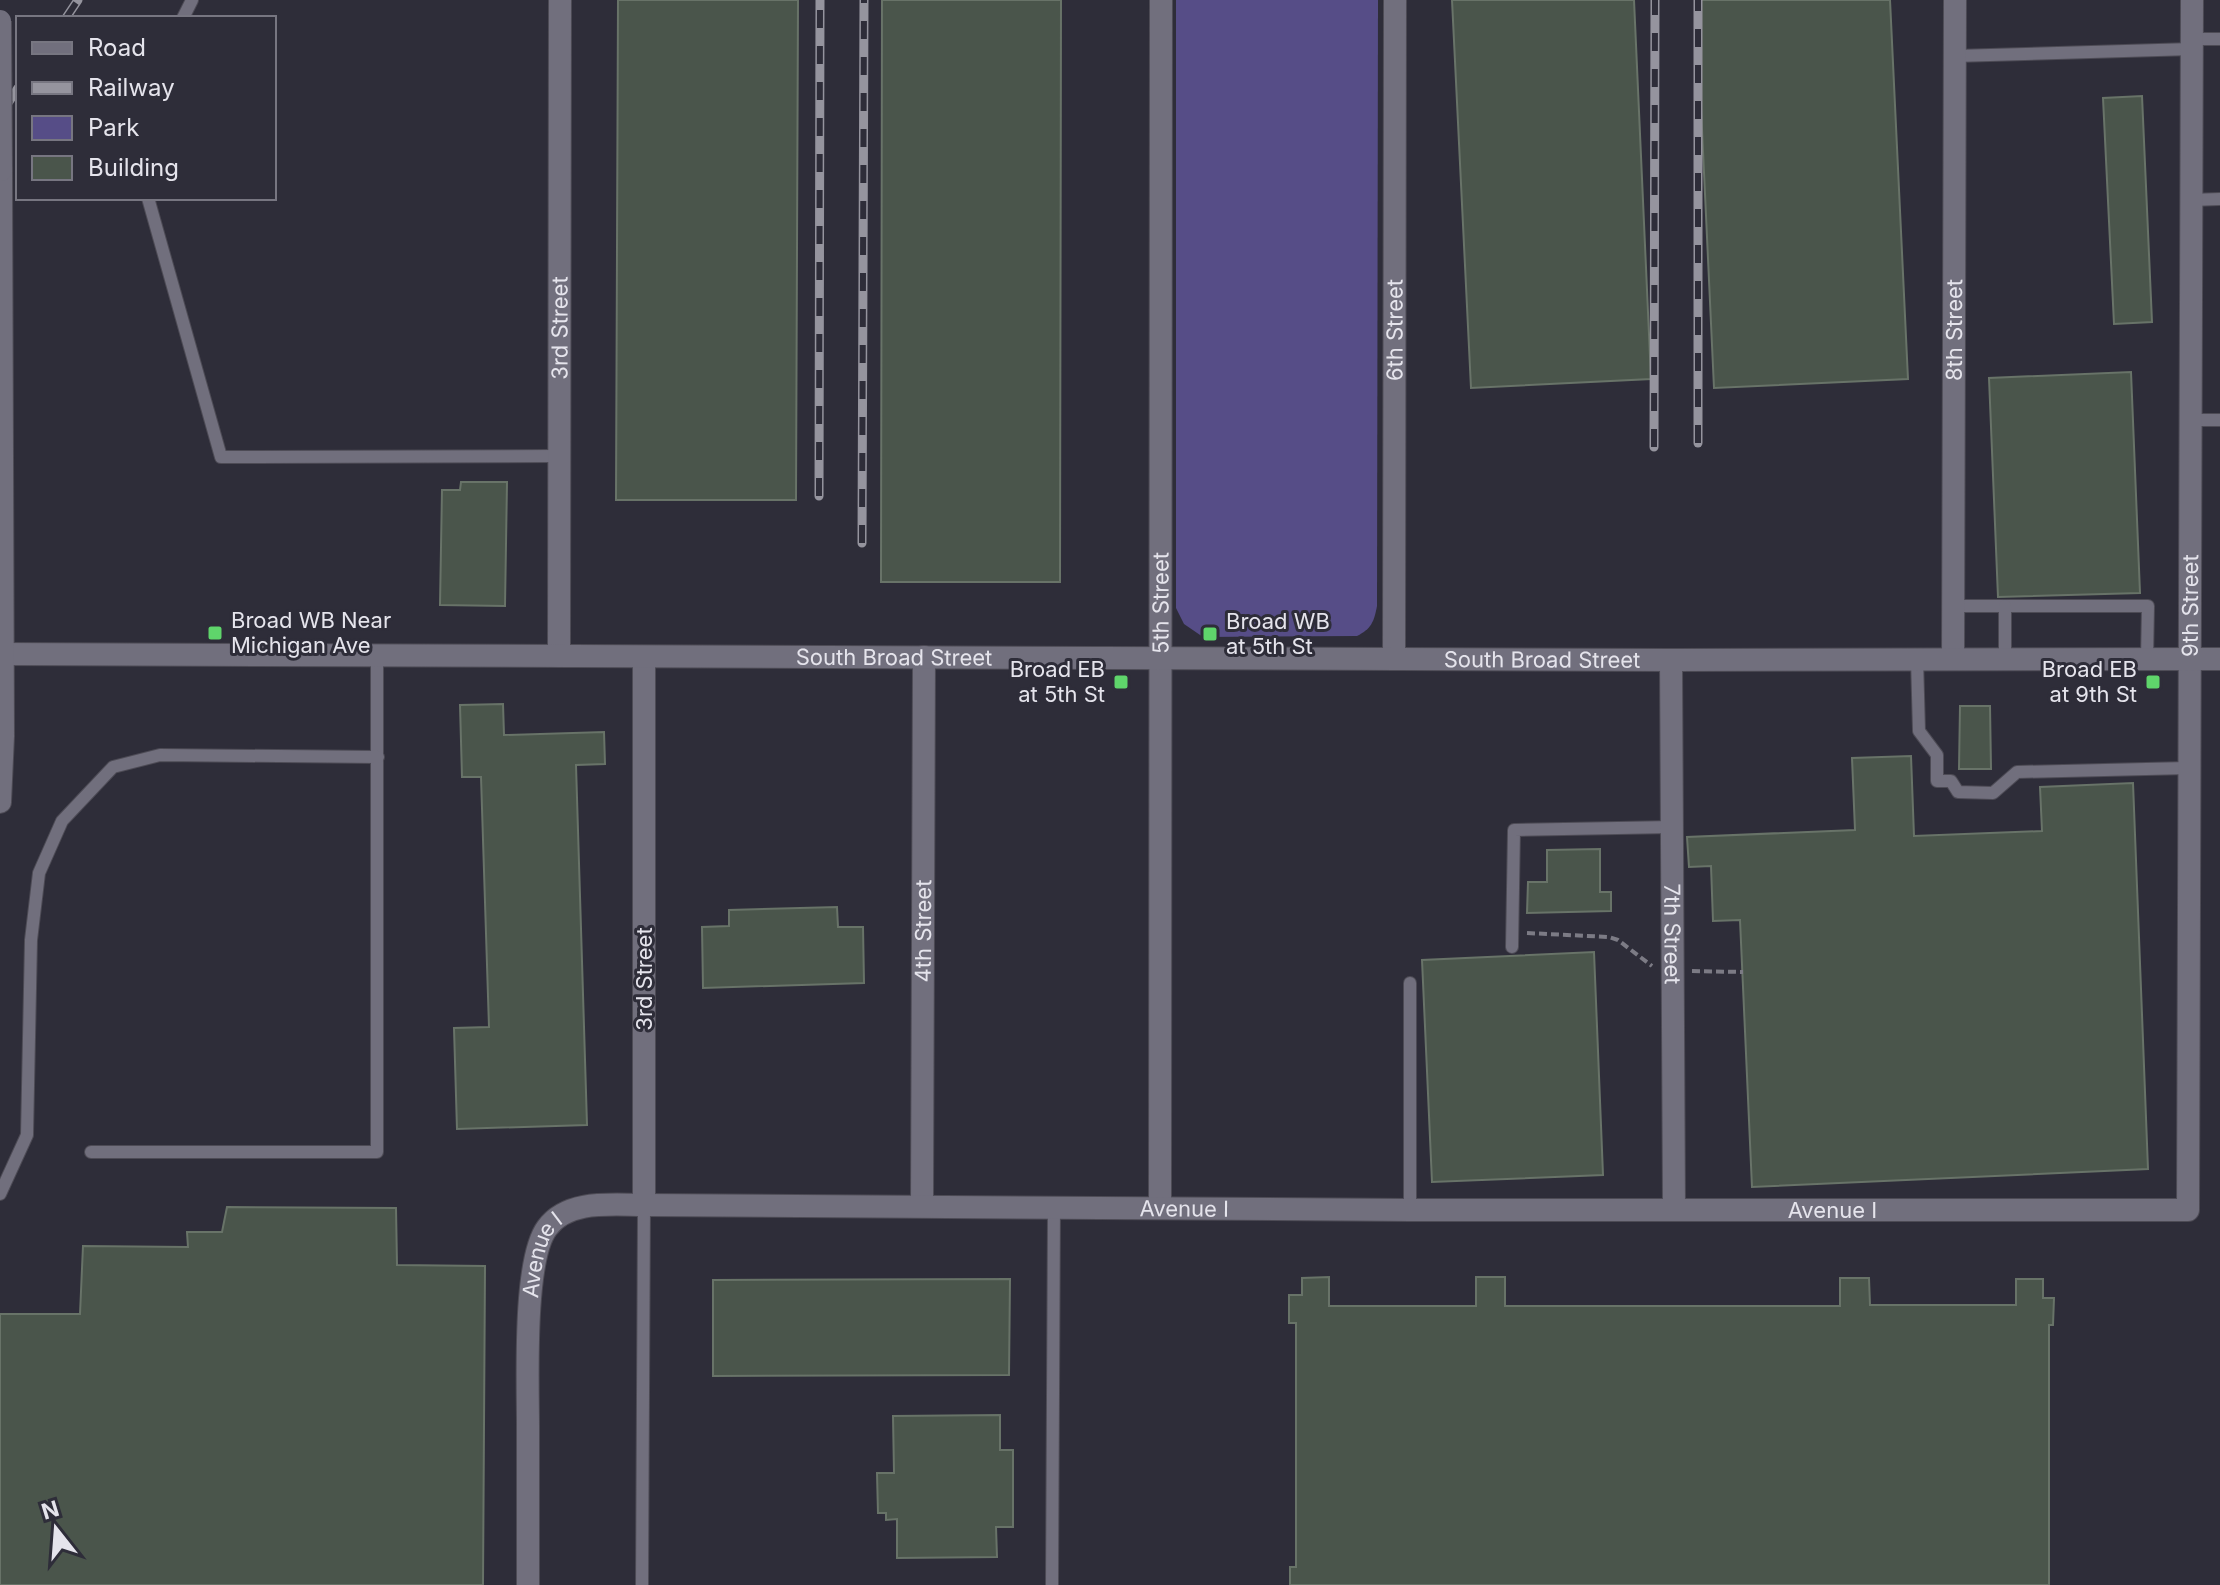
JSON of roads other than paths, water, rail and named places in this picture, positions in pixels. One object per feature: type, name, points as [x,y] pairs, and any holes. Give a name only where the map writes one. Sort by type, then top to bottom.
[{"type":"street","name":"3rd Street","points":[[559,656],[560,0]]},
{"type":"street","name":"5th Street","points":[[1160,1207],[1161,0]]},
{"type":"street","name":"6th Street","points":[[1394,658],[1395,0]]},
{"type":"street","name":"8th Street","points":[[1953,658],[1955,0]]},
{"type":"street","name":"9th Street","points":[[2188,1210],[2192,0]]},
{"type":"street","points":[[0,7],[3,736],[0,802]]},
{"type":"street","name":"South Broad Street","points":[[1,654],[644,658],[2220,659]]},
{"type":"street","name":"4th Street","points":[[922,1205],[924,657]]},
{"type":"street","name":"3rd Street","points":[[644,658],[644,1205]]},
{"type":"street","name":"7th Street","points":[[1671,660],[1674,1209]]},
{"type":"street","name":"Avenue I","points":[[528,1585],[529,1308],[539,1243],[547,1228],[560,1215],[574,1209],[596,1205],[922,1205],[1410,1210],[2188,1210]]},
{"type":"lane","points":[[1955,56],[2192,44],[2220,39]]},
{"type":"lane","points":[[2191,200],[2220,199]]},
{"type":"lane","points":[[149,200],[221,457],[558,456]]},
{"type":"lane","points":[[2190,420],[2220,420]]},
{"type":"lane","points":[[1953,606],[2148,606],[2147,659]]},
{"type":"lane","points":[[2005,606],[2005,658]]},
{"type":"lane","points":[[91,1152],[377,1152],[377,656]]},
{"type":"lane","points":[[1917,659],[1919,731],[1937,755],[1937,781],[1951,781],[1958,792],[1993,793],[2017,772],[2188,768]]},
{"type":"lane","points":[[0,1194],[27,1135],[31,940],[39,873],[62,821],[113,767],[160,755],[378,757]]},
{"type":"lane","points":[[1512,947],[1514,830],[1672,827]]},
{"type":"lane","points":[[1410,983],[1410,1210]]},
{"type":"lane","points":[[642,1585],[644,1205]]},
{"type":"lane","points":[[1052,1585],[1054,1206]]},
{"type":"railway","points":[[67,16],[78,0]]},
{"type":"railway","points":[[819,496],[820,0]]},
{"type":"railway","points":[[862,543],[864,0]]},
{"type":"railway","points":[[1654,447],[1655,0]]},
{"type":"railway","points":[[1698,0],[1698,443]]},
{"type":"railway","points":[[0,115],[16,91]]},
{"type":"place","name":"Broad WB Near Michigan Ave","points":[[215,633]]},
{"type":"place","name":"Broad WB at 5th St","points":[[1210,634]]},
{"type":"place","name":"Broad EB at 5th St","points":[[1121,682]]},
{"type":"place","name":"Broad EB at 9th St","points":[[2153,682]]}]
